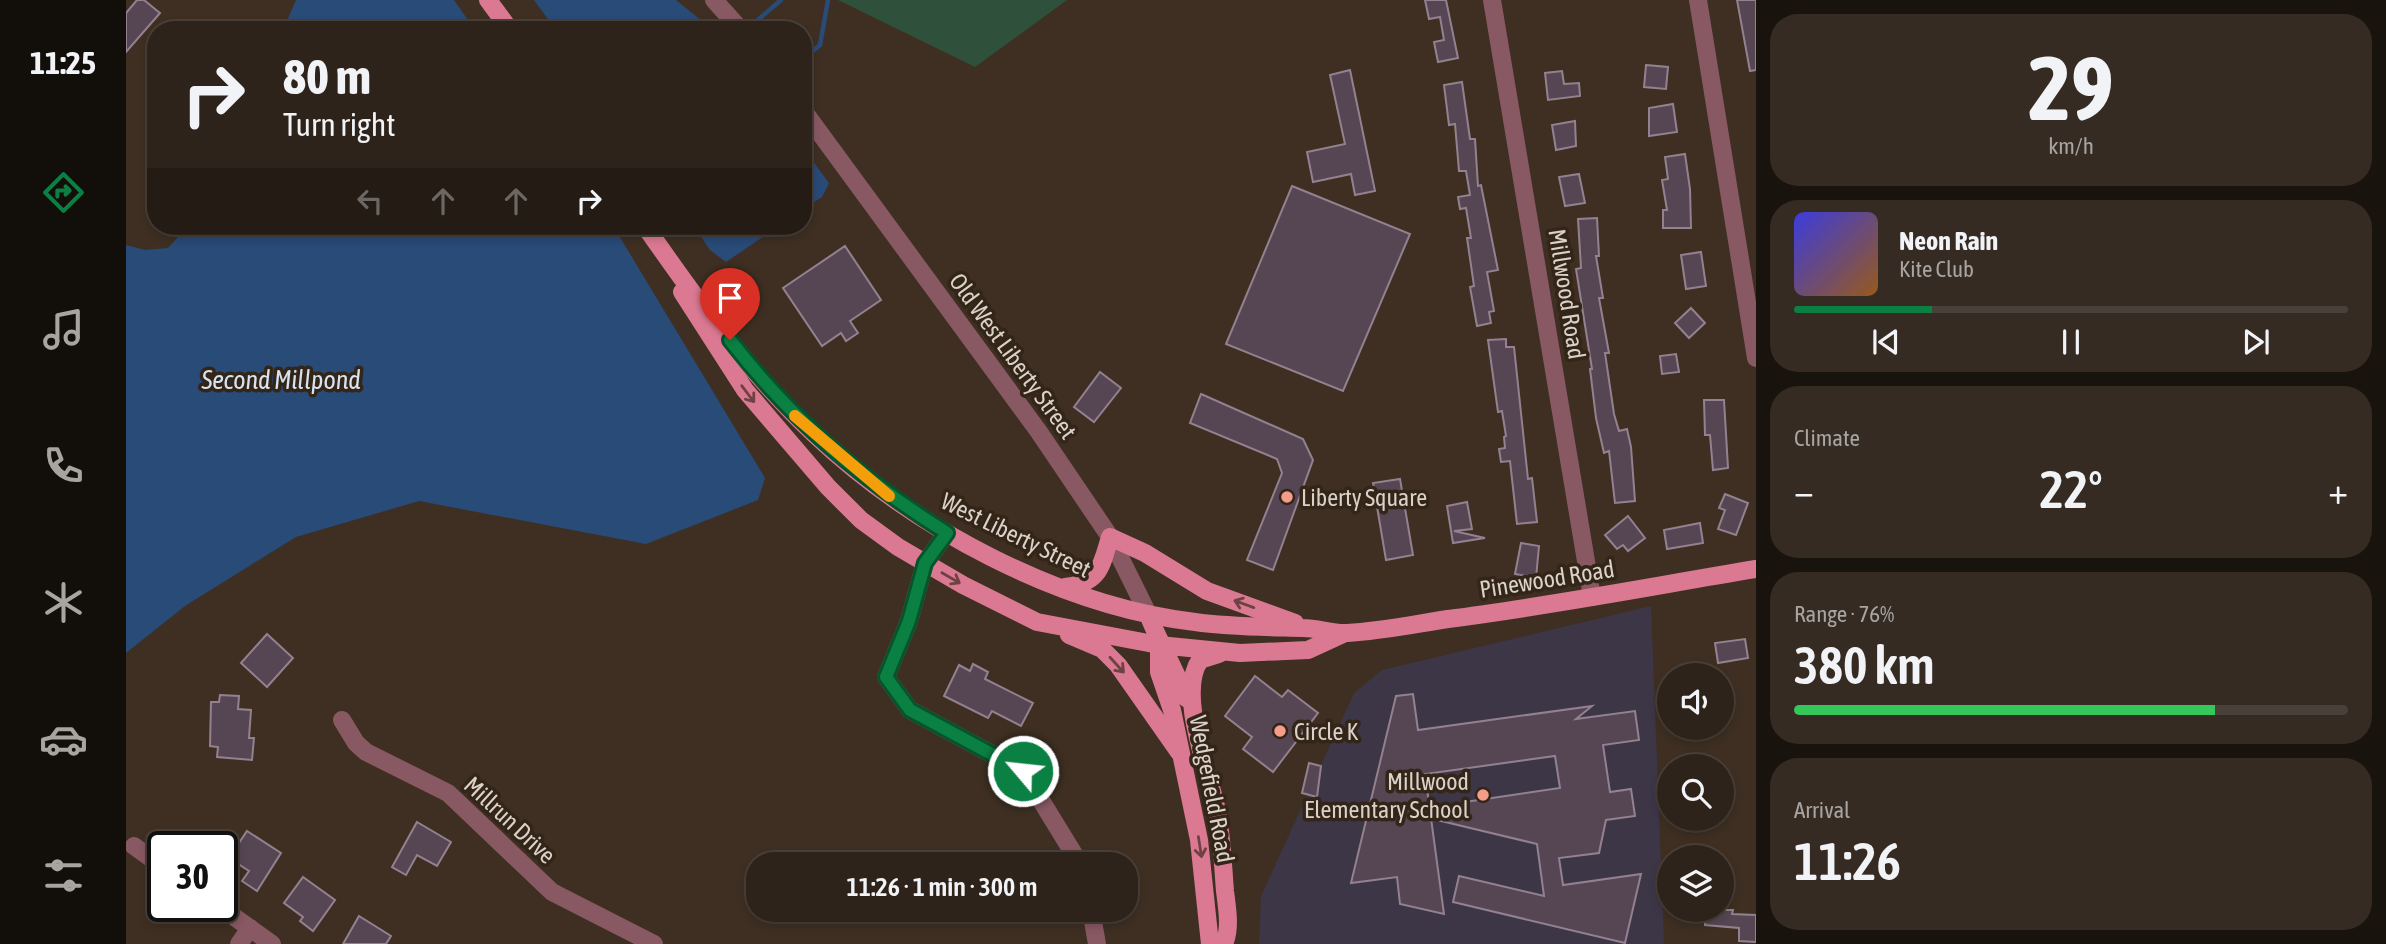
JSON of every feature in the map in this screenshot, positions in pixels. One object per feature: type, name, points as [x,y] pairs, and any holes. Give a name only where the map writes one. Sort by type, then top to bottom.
[{"type":"main road","points":[[488,0],[503,21]]},
{"type":"main road","name":"West Liberty Street","points":[[650,235],[710,340],[771,423],[861,520],[925,563],[1037,622],[1160,645]]},
{"type":"main road","name":"West Liberty Street","points":[[652,235],[750,366],[797,418],[878,488],[947,533],[1062,587],[1148,614]]},
{"type":"main road","points":[[1062,587],[1083,585],[1093,578],[1102,566],[1110,537],[1145,553],[1207,590],[1308,628]]},
{"type":"main road","name":"Pinewood Road","points":[[1148,614],[1219,625],[1308,628],[1345,633],[1592,597],[1756,569]]},
{"type":"main road","name":"Old West Liberty Street","points":[[1148,614],[1160,645]]},
{"type":"main road","points":[[1037,622],[1102,649],[1131,681],[1168,741],[1183,756]]},
{"type":"main road","name":"Pinewood Road","points":[[1160,645],[1240,653],[1308,650],[1345,633]]},
{"type":"main road","points":[[1160,645],[1174,664],[1197,727]]},
{"type":"main road","name":"Wedgefield Road","points":[[1160,645],[1159,672],[1183,756],[1205,872],[1210,944]]},
{"type":"main road","points":[[1197,727],[1191,680],[1194,669],[1207,656],[1240,653]]},
{"type":"main road","name":"Wedgefield Road","points":[[1197,727],[1220,837],[1227,915],[1227,936],[1223,944]]},
{"type":"street","points":[[714,0],[733,21]]},
{"type":"street","name":"Millwood Road","points":[[1492,0],[1592,597]]},
{"type":"street","points":[[1698,0],[1756,358]]},
{"type":"street","name":"Old West Liberty Street","points":[[812,122],[1039,432],[1110,537],[1148,614]]},
{"type":"street","points":[[947,533],[925,563],[909,621],[886,677],[910,710],[1023,771],[1073,852]]},
{"type":"street","name":"Millrun Drive","points":[[342,720],[356,743],[366,752],[448,793],[552,892],[654,944]]},
{"type":"street","points":[[134,846],[147,855]]},
{"type":"street","points":[[238,919],[272,944]]},
{"type":"street","points":[[1093,922],[1097,944]]},
{"type":"street","points":[[239,944],[250,928]]},
{"type":"shaded area","name":"Millwood Elementary School","points":[[1651,606],[1657,831],[1660,831],[1660,845],[1657,845],[1657,922],[1663,922],[1664,944],[1259,944],[1261,896],[1354,693],[1382,670]]},
{"type":"green space","points":[[838,0],[1067,0],[975,67]]},
{"type":"water","points":[[296,0],[454,0],[469,21],[287,21]]},
{"type":"water","points":[[534,0],[676,0],[702,21],[549,21]]},
{"type":"water","points":[[812,160],[829,183],[822,197],[812,203]]},
{"type":"water","name":"Second Millpond","points":[[180,235],[619,235],[765,478],[758,500],[646,544],[419,501],[296,537],[185,606],[126,653],[126,245],[145,250],[168,248]]},
{"type":"water","points":[[700,235],[766,235],[726,262],[710,250]]},
{"type":"building","points":[[137,0],[144,0],[160,13],[153,21],[147,21],[147,28],[126,52],[126,13]]},
{"type":"building","points":[[1425,0],[1446,0],[1458,58],[1438,62],[1434,42],[1444,40],[1440,17],[1429,19]]},
{"type":"building","points":[[1737,0],[1756,0],[1756,70],[1750,71]]},
{"type":"building","points":[[1646,65],[1668,67],[1666,89],[1644,87]]},
{"type":"building","points":[[1350,70],[1375,191],[1355,195],[1351,174],[1313,182],[1307,152],[1345,144],[1330,75]]},
{"type":"building","points":[[1562,71],[1564,84],[1579,83],[1580,96],[1548,100],[1545,73]]},
{"type":"building","points":[[1462,82],[1470,139],[1475,139],[1478,186],[1481,185],[1498,270],[1487,272],[1494,311],[1489,312],[1491,323],[1477,326],[1470,287],[1474,286],[1467,238],[1471,238],[1466,208],[1460,209],[1458,197],[1470,195],[1466,171],[1459,171],[1455,124],[1449,125],[1444,85]]},
{"type":"building","points":[[1673,104],[1677,132],[1649,136],[1649,108]]},
{"type":"building","points":[[1575,121],[1576,146],[1556,150],[1552,125]]},
{"type":"building","points":[[1685,154],[1690,189],[1691,228],[1663,228],[1663,210],[1667,210],[1662,180],[1668,179],[1665,157]]},
{"type":"building","points":[[1579,174],[1585,203],[1565,206],[1559,177]]},
{"type":"building","points":[[1292,186],[1410,234],[1343,391],[1226,344]]},
{"type":"building","points":[[1597,218],[1599,256],[1596,256],[1603,298],[1599,298],[1609,353],[1605,353],[1614,414],[1619,431],[1627,429],[1631,447],[1635,501],[1615,503],[1609,451],[1604,453],[1596,418],[1592,369],[1576,269],[1581,268],[1578,219]]},
{"type":"building","points":[[845,246],[881,300],[850,321],[858,333],[846,341],[841,333],[822,346],[783,288]]},
{"type":"building","points":[[1701,252],[1706,286],[1686,289],[1681,255]]},
{"type":"building","points":[[1691,308],[1705,323],[1689,338],[1675,323]]},
{"type":"building","points":[[1506,339],[1506,347],[1514,347],[1528,479],[1532,478],[1537,522],[1517,524],[1510,461],[1501,462],[1499,449],[1505,448],[1506,436],[1502,411],[1498,412],[1488,340]]},
{"type":"building","points":[[1676,354],[1679,372],[1662,374],[1660,356]]},
{"type":"building","points":[[1100,372],[1121,388],[1094,422],[1074,407]]},
{"type":"building","name":"Liberty Square","points":[[1201,394],[1303,439],[1313,460],[1273,570],[1247,560],[1282,473],[1277,459],[1190,423]]},
{"type":"building","points":[[1704,400],[1724,400],[1728,468],[1713,470],[1710,435],[1705,435]]},
{"type":"building","points":[[1400,479],[1413,555],[1386,560],[1373,483]]},
{"type":"building","points":[[1725,494],[1748,503],[1736,535],[1718,529],[1725,510],[1719,508]]},
{"type":"building","points":[[1467,502],[1472,529],[1454,531],[1485,538],[1453,543],[1447,506]]},
{"type":"building","points":[[1628,516],[1645,538],[1628,551],[1623,545],[1617,549],[1605,535]]},
{"type":"building","points":[[1700,523],[1703,543],[1667,549],[1664,530]]},
{"type":"building","points":[[1521,543],[1539,546],[1536,578],[1515,574]]},
{"type":"building","points":[[267,634],[293,658],[267,687],[241,663]]},
{"type":"building","points":[[1745,639],[1748,658],[1718,663],[1715,643]]},
{"type":"building","points":[[973,664],[988,672],[985,679],[1033,703],[1021,726],[992,711],[988,718],[944,696],[959,665],[970,671]]},
{"type":"building","name":"Circle K","points":[[1255,676],[1282,697],[1288,690],[1318,713],[1273,772],[1243,749],[1252,737],[1225,716]]},
{"type":"building","points":[[1413,694],[1418,730],[1592,706],[1576,719],[1635,711],[1639,740],[1603,745],[1610,792],[1631,789],[1635,816],[1606,820],[1599,853],[1559,858],[1563,885],[1641,874],[1625,943],[1453,902],[1459,876],[1544,896],[1537,844],[1441,821],[1465,802],[1560,788],[1555,756],[1425,774],[1444,914],[1400,904],[1397,877],[1351,883],[1396,696]]},
{"type":"building","points":[[220,695],[239,696],[238,709],[251,710],[249,738],[254,738],[252,760],[217,757],[218,747],[210,746],[211,702],[219,702]]},
{"type":"building","points":[[1309,763],[1321,766],[1317,797],[1302,793]]},
{"type":"building","points":[[417,822],[451,842],[437,866],[417,855],[406,875],[392,867]]},
{"type":"building","points":[[247,831],[281,853],[257,891],[242,881],[249,871],[238,864],[238,844]]},
{"type":"building","points":[[303,877],[335,900],[313,931],[300,921],[303,917],[284,903]]},
{"type":"building","points":[[1734,914],[1756,915],[1756,942],[1739,941],[1739,928],[1705,925],[1705,922],[1734,922]]},
{"type":"building","points":[[359,916],[391,936],[386,944],[343,944]]},
{"type":"waterway","points":[[757,21],[781,0]]},
{"type":"waterway","points":[[812,52],[820,45],[828,0]]},
{"type":"slow traffic","points":[[795,416],[889,496]]},
{"type":"place","name":"Liberty Square","points":[[1287,497]]},
{"type":"place","name":"Circle K","points":[[1280,731]]},
{"type":"place","name":"Millwood Elementary School","points":[[1483,795]]},
{"type":"route","points":[[730,340],[773,392],[815,435],[878,488],[947,533],[925,563],[909,621],[886,677],[910,710],[1023,771]]}]
